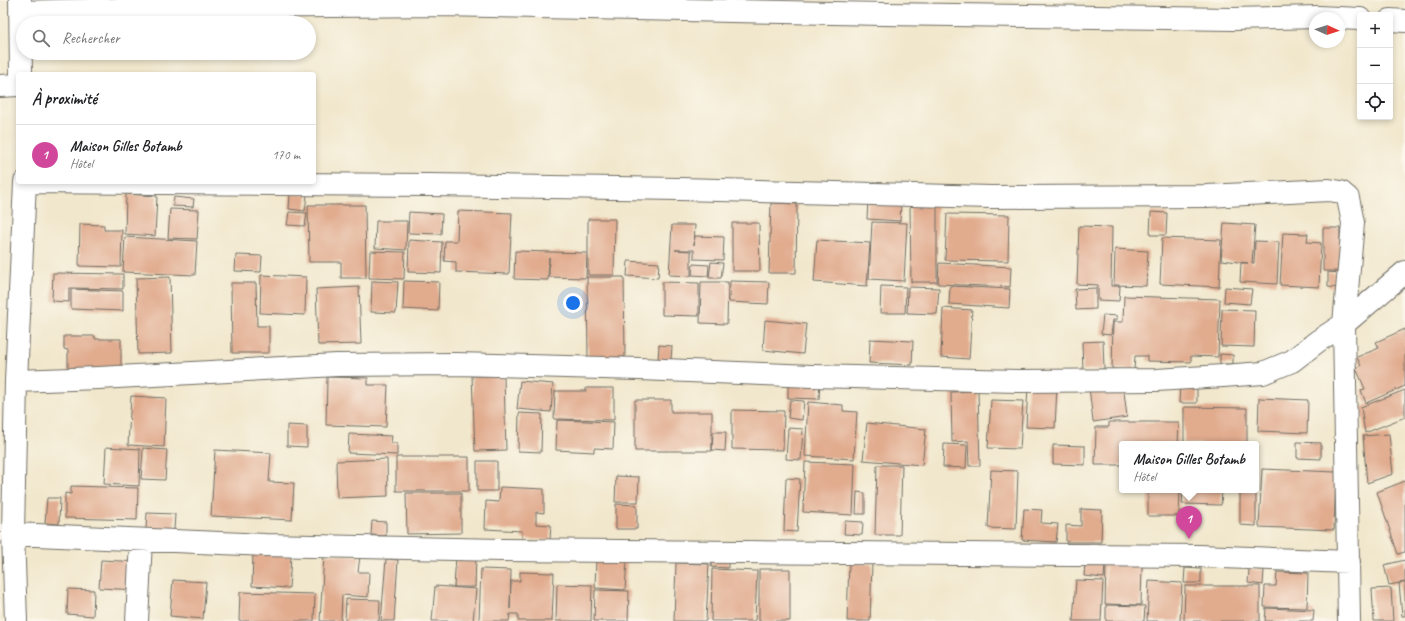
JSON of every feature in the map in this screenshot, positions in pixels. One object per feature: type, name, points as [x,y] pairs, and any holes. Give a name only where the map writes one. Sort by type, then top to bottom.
[{"type":"street","points":[[20,16],[20,6],[206,4],[441,5],[884,14],[1232,19],[1318,17],[1357,19]]},
{"type":"street","points":[[1393,20],[1405,21]]},
{"type":"street","points":[[21,60],[21,72]]},
{"type":"street","points":[[0,86],[16,85]]},
{"type":"street","points":[[16,621],[13,534],[16,381],[26,184]]},
{"type":"street","points":[[231,184],[641,188],[991,197],[1207,196],[1329,190],[1341,192],[1348,198],[1353,223],[1344,324],[1350,621]]},
{"type":"street","points":[[16,381],[337,365],[456,364],[843,377],[1018,381],[1156,380],[1263,373],[1292,361],[1318,341],[1344,324],[1404,275]]},
{"type":"street","points":[[13,534],[141,540],[502,550],[1199,556],[1349,562]]},
{"type":"street","points":[[137,621],[141,540]]},
{"type":"building","points":[[126,194],[157,196],[155,236],[125,234]]},
{"type":"building","points":[[290,194],[307,195],[305,211],[289,209]]},
{"type":"building","points":[[174,197],[194,199],[193,207],[173,206]]},
{"type":"building","points":[[868,200],[901,202],[900,221],[867,219]]},
{"type":"building","points":[[771,203],[797,204],[796,273],[769,273]]},
{"type":"building","points":[[910,204],[937,204],[937,282],[911,282]]},
{"type":"building","points":[[308,205],[365,205],[366,278],[341,278],[341,262],[309,262]]},
{"type":"building","points":[[170,209],[199,210],[197,239],[168,238]]},
{"type":"building","points":[[458,211],[512,213],[509,274],[456,272],[456,262],[444,261],[445,241],[457,241]]},
{"type":"building","points":[[289,212],[307,213],[305,226],[287,225]]},
{"type":"building","points":[[409,212],[442,214],[441,234],[408,233]]},
{"type":"building","points":[[1151,212],[1167,213],[1166,235],[1150,235]]},
{"type":"building","points":[[947,214],[1009,215],[1008,261],[945,260]]},
{"type":"building","points":[[588,219],[615,219],[614,275],[588,275]]},
{"type":"building","points":[[376,221],[407,221],[406,250],[375,248]]},
{"type":"building","points":[[872,222],[907,223],[904,281],[869,279]]},
{"type":"building","points":[[732,223],[759,223],[760,271],[732,271]]},
{"type":"building","points":[[1224,223],[1255,225],[1252,263],[1254,263],[1255,241],[1279,242],[1277,284],[1240,282],[1241,263],[1248,263],[1221,260]]},
{"type":"building","points":[[80,224],[104,225],[104,230],[122,230],[121,267],[79,266]]},
{"type":"building","points":[[672,225],[695,225],[694,245],[695,236],[724,237],[723,260],[694,259],[694,250],[675,250],[691,251],[691,276],[669,275]]},
{"type":"building","points":[[1079,226],[1112,227],[1111,286],[1120,286],[1119,301],[1098,300],[1098,285],[1077,284]]},
{"type":"building","points":[[1323,228],[1340,228],[1340,271],[1323,271]]},
{"type":"building","points":[[1283,233],[1308,234],[1307,242],[1321,243],[1319,287],[1280,285]]},
{"type":"building","points":[[125,237],[197,241],[195,275],[123,272]]},
{"type":"building","points":[[1162,238],[1221,240],[1219,287],[1160,284]]},
{"type":"building","points":[[409,240],[442,242],[441,273],[408,272]]},
{"type":"building","points":[[817,240],[870,243],[867,286],[814,282]]},
{"type":"building","points":[[1115,249],[1148,251],[1146,286],[1114,285]]},
{"type":"building","points":[[370,251],[405,252],[404,279],[369,278]]},
{"type":"building","points":[[515,251],[587,253],[586,278],[549,277],[549,257],[548,280],[514,279]]},
{"type":"building","points":[[236,255],[262,256],[261,272],[235,271]]},
{"type":"building","points":[[628,261],[659,263],[658,278],[627,276]]},
{"type":"building","points":[[711,262],[723,263],[721,278],[709,278]]},
{"type":"building","points":[[939,263],[1011,267],[1010,287],[938,284]]},
{"type":"building","points":[[693,264],[709,265],[708,276],[692,275]]},
{"type":"building","points":[[1328,272],[1341,273],[1340,288],[1328,287]]},
{"type":"building","points":[[53,273],[123,274],[123,289],[69,288],[69,302],[52,301]]},
{"type":"building","points":[[261,275],[306,277],[305,315],[260,313]]},
{"type":"building","points":[[170,277],[172,353],[138,354],[136,278]]},
{"type":"building","points":[[587,277],[624,277],[625,357],[588,358]]},
{"type":"building","points":[[372,281],[398,282],[396,313],[371,312]]},
{"type":"building","points":[[404,281],[439,282],[438,311],[403,309]]},
{"type":"building","points":[[730,281],[769,282],[768,304],[729,302]]},
{"type":"building","points":[[662,282],[699,283],[699,316],[662,315]]},
{"type":"building","points":[[701,282],[728,282],[727,324],[700,323]]},
{"type":"building","points":[[231,283],[256,283],[257,326],[269,326],[269,353],[232,353]]},
{"type":"building","points":[[881,286],[906,287],[905,313],[880,313]]},
{"type":"building","points":[[950,286],[1010,289],[1009,308],[949,304]]},
{"type":"building","points":[[359,287],[361,344],[318,345],[316,289]]},
{"type":"building","points":[[908,287],[939,288],[937,314],[907,313]]},
{"type":"building","points":[[1225,287],[1252,289],[1250,304],[1224,302]]},
{"type":"building","points":[[1096,288],[1096,309],[1076,310],[1075,289]]},
{"type":"building","points":[[71,289],[123,291],[123,311],[71,309]]},
{"type":"building","points":[[1124,296],[1220,299],[1218,357],[1191,356],[1191,362],[1147,361],[1147,356],[1135,356],[1134,370],[1112,369],[1113,322],[1123,322]]},
{"type":"building","points":[[943,308],[972,310],[969,359],[941,357]]},
{"type":"building","points":[[1222,309],[1255,310],[1254,347],[1221,346]]},
{"type":"building","points":[[1103,315],[1117,316],[1117,320],[1113,320],[1111,335],[1101,334]]},
{"type":"building","points":[[765,320],[806,324],[803,354],[763,350]]},
{"type":"building","points":[[1405,329],[1405,386],[1366,403],[1361,390],[1365,389],[1356,368],[1361,366],[1357,357],[1379,348],[1376,342]]},
{"type":"building","points":[[64,336],[95,336],[95,339],[121,339],[121,373],[68,372],[68,350],[64,349]]},
{"type":"building","points":[[870,339],[913,341],[912,365],[869,363]]},
{"type":"building","points":[[1103,341],[1104,369],[1083,370],[1082,342]]},
{"type":"building","points":[[659,345],[672,346],[671,360],[658,360]]},
{"type":"building","points":[[1220,354],[1233,355],[1233,364],[1220,364]]},
{"type":"building","points":[[472,376],[504,376],[506,450],[475,451]]},
{"type":"building","points":[[327,377],[368,378],[368,385],[388,385],[386,427],[326,425]]},
{"type":"building","points":[[788,379],[820,380],[819,399],[788,398]]},
{"type":"building","points":[[520,381],[553,384],[551,412],[517,409]]},
{"type":"building","points":[[1123,383],[1127,417],[1093,422],[1089,387]]},
{"type":"building","points":[[1180,384],[1197,385],[1197,403],[1179,403]]},
{"type":"building","points":[[1028,385],[1057,386],[1055,428],[1026,427]]},
{"type":"building","points":[[586,388],[614,388],[614,420],[554,419],[555,391],[586,391]]},
{"type":"building","points":[[1405,390],[1405,417],[1365,433],[1361,407]]},
{"type":"building","points":[[978,391],[980,466],[969,466],[968,441],[952,442],[951,392]]},
{"type":"building","points":[[131,396],[166,398],[164,447],[128,445]]},
{"type":"building","points":[[1259,398],[1308,400],[1307,433],[1258,431]]},
{"type":"building","points":[[635,400],[671,400],[671,412],[712,412],[712,451],[635,451]]},
{"type":"building","points":[[790,400],[804,401],[802,420],[788,418]]},
{"type":"building","points":[[991,400],[1023,401],[1020,449],[988,448]]},
{"type":"building","points":[[808,402],[843,405],[843,411],[857,412],[854,459],[805,456]]},
{"type":"building","points":[[1184,407],[1247,408],[1247,441],[1184,441]]},
{"type":"building","points":[[732,410],[784,411],[783,450],[732,449]]},
{"type":"building","points":[[519,413],[542,414],[541,452],[518,451]]},
{"type":"building","points":[[557,420],[614,422],[613,449],[594,448],[594,452],[556,450]]},
{"type":"building","points":[[1109,422],[1179,422],[1178,441],[1119,441],[1119,465],[1095,465],[1096,427],[1109,427]]},
{"type":"building","points":[[867,423],[926,429],[922,465],[863,460]]},
{"type":"building","points":[[287,425],[307,426],[307,447],[287,446]]},
{"type":"building","points":[[788,428],[803,429],[801,460],[786,459]]},
{"type":"building","points":[[713,432],[726,432],[725,451],[712,450]]},
{"type":"building","points":[[349,434],[392,436],[391,443],[397,443],[397,455],[348,453]]},
{"type":"building","points":[[1389,434],[1393,474],[1367,483],[1363,436]]},
{"type":"building","points":[[1297,442],[1321,443],[1321,459],[1297,458]]},
{"type":"building","points":[[944,444],[967,445],[966,468],[943,467]]},
{"type":"building","points":[[1053,445],[1085,446],[1085,465],[1053,464]]},
{"type":"building","points":[[106,447],[140,449],[139,486],[104,484]]},
{"type":"building","points":[[143,448],[167,450],[165,480],[141,479]]},
{"type":"building","points":[[215,450],[271,453],[269,482],[294,483],[292,520],[211,516]]},
{"type":"building","points":[[396,457],[469,457],[469,491],[396,491]]},
{"type":"building","points":[[387,459],[388,496],[337,498],[336,461]]},
{"type":"building","points":[[477,461],[497,461],[497,491],[477,491]]},
{"type":"building","points":[[805,462],[855,464],[853,515],[803,512]]},
{"type":"building","points":[[877,465],[902,465],[900,535],[875,535]]},
{"type":"building","points":[[1262,469],[1336,472],[1334,530],[1259,527]]},
{"type":"building","points":[[991,470],[1018,471],[1016,529],[988,528]]},
{"type":"building","points":[[616,476],[639,477],[638,502],[615,502]]},
{"type":"building","points":[[786,478],[800,479],[797,532],[784,531]]},
{"type":"building","points":[[1405,481],[1405,552],[1398,554],[1377,492]]},
{"type":"building","points":[[71,486],[138,488],[137,520],[65,518],[65,493],[71,494]]},
{"type":"building","points":[[500,487],[544,489],[544,513],[536,512],[536,524],[551,525],[550,540],[522,539],[522,531],[485,529],[486,501],[499,502]]},
{"type":"building","points":[[857,492],[865,493],[865,514],[856,514]]},
{"type":"building","points":[[406,493],[461,493],[461,533],[407,534]]},
{"type":"building","points":[[1148,493],[1180,493],[1179,516],[1148,516]]},
{"type":"building","points":[[1183,493],[1222,493],[1221,505],[1182,504]]},
{"type":"building","points":[[1240,493],[1256,493],[1256,526],[1240,525]]},
{"type":"building","points":[[47,498],[60,498],[59,524],[45,523]]},
{"type":"building","points":[[616,504],[637,505],[637,529],[616,529]]},
{"type":"building","points":[[1024,509],[1042,510],[1041,523],[1058,524],[1056,542],[1022,540]]},
{"type":"building","points":[[1081,509],[1102,510],[1101,542],[1066,542],[1066,525],[1081,526]]},
{"type":"building","points":[[147,513],[175,514],[174,530],[146,529]]},
{"type":"building","points":[[372,521],[386,522],[386,536],[371,535]]},
{"type":"building","points":[[845,521],[863,522],[862,535],[844,534]]},
{"type":"building","points":[[253,554],[291,556],[289,588],[252,586]]},
{"type":"building","points":[[324,554],[360,556],[358,572],[369,572],[368,597],[342,595],[341,621],[320,621]]},
{"type":"building","points":[[456,555],[476,555],[475,587],[454,587]]},
{"type":"building","points":[[712,557],[728,558],[728,568],[711,567]]},
{"type":"building","points":[[596,558],[627,560],[625,590],[595,588]]},
{"type":"building","points":[[386,559],[398,560],[394,621],[381,621]]},
{"type":"building","points":[[101,560],[141,562],[139,590],[99,588]]},
{"type":"building","points":[[1405,560],[1405,582],[1389,585],[1384,565]]},
{"type":"building","points":[[1085,562],[1105,564],[1104,578],[1084,576]]},
{"type":"building","points":[[676,563],[709,564],[706,621],[674,621]]},
{"type":"building","points":[[849,563],[872,564],[870,621],[847,621]]},
{"type":"building","points":[[1106,565],[1142,566],[1141,605],[1105,604]]},
{"type":"building","points":[[1185,568],[1201,569],[1201,583],[1184,583]]},
{"type":"building","points":[[481,569],[511,570],[510,609],[511,581],[520,581],[520,572],[554,573],[552,621],[518,621],[518,614],[510,614],[509,621],[479,621]]},
{"type":"building","points":[[712,569],[757,571],[755,621],[711,621]]},
{"type":"building","points":[[759,569],[790,569],[790,621],[759,621]]},
{"type":"building","points":[[1249,569],[1264,570],[1263,585],[1248,583]]},
{"type":"building","points":[[1277,572],[1308,573],[1307,608],[1264,607],[1265,586],[1276,586]]},
{"type":"building","points":[[173,580],[206,582],[203,619],[170,616]]},
{"type":"building","points":[[1076,580],[1103,581],[1101,621],[1073,621]]},
{"type":"building","points":[[1149,581],[1182,583],[1180,621],[1147,621]]},
{"type":"building","points":[[1399,583],[1405,583],[1405,616],[1402,616]]},
{"type":"building","points":[[557,584],[592,585],[591,621],[556,621]]},
{"type":"building","points":[[435,586],[476,589],[473,621],[432,621]]},
{"type":"building","points":[[1185,586],[1260,586],[1260,621],[1184,621]]},
{"type":"building","points":[[1391,588],[1393,621],[1374,621],[1372,589]]},
{"type":"building","points":[[68,589],[94,590],[93,616],[67,614]]},
{"type":"building","points":[[595,590],[629,591],[628,621],[594,621]]},
{"type":"building","points":[[240,592],[315,594],[314,621],[239,621]]},
{"type":"building","points":[[346,599],[380,600],[379,621],[345,621]]},
{"type":"building","points":[[1106,605],[1145,606],[1144,621],[1106,621]]},
{"type":"building","points":[[1266,608],[1314,610],[1313,621],[1265,621]]},
{"type":"place","name":"Maison Gilles Botamb","points":[[1189,539]]}]
